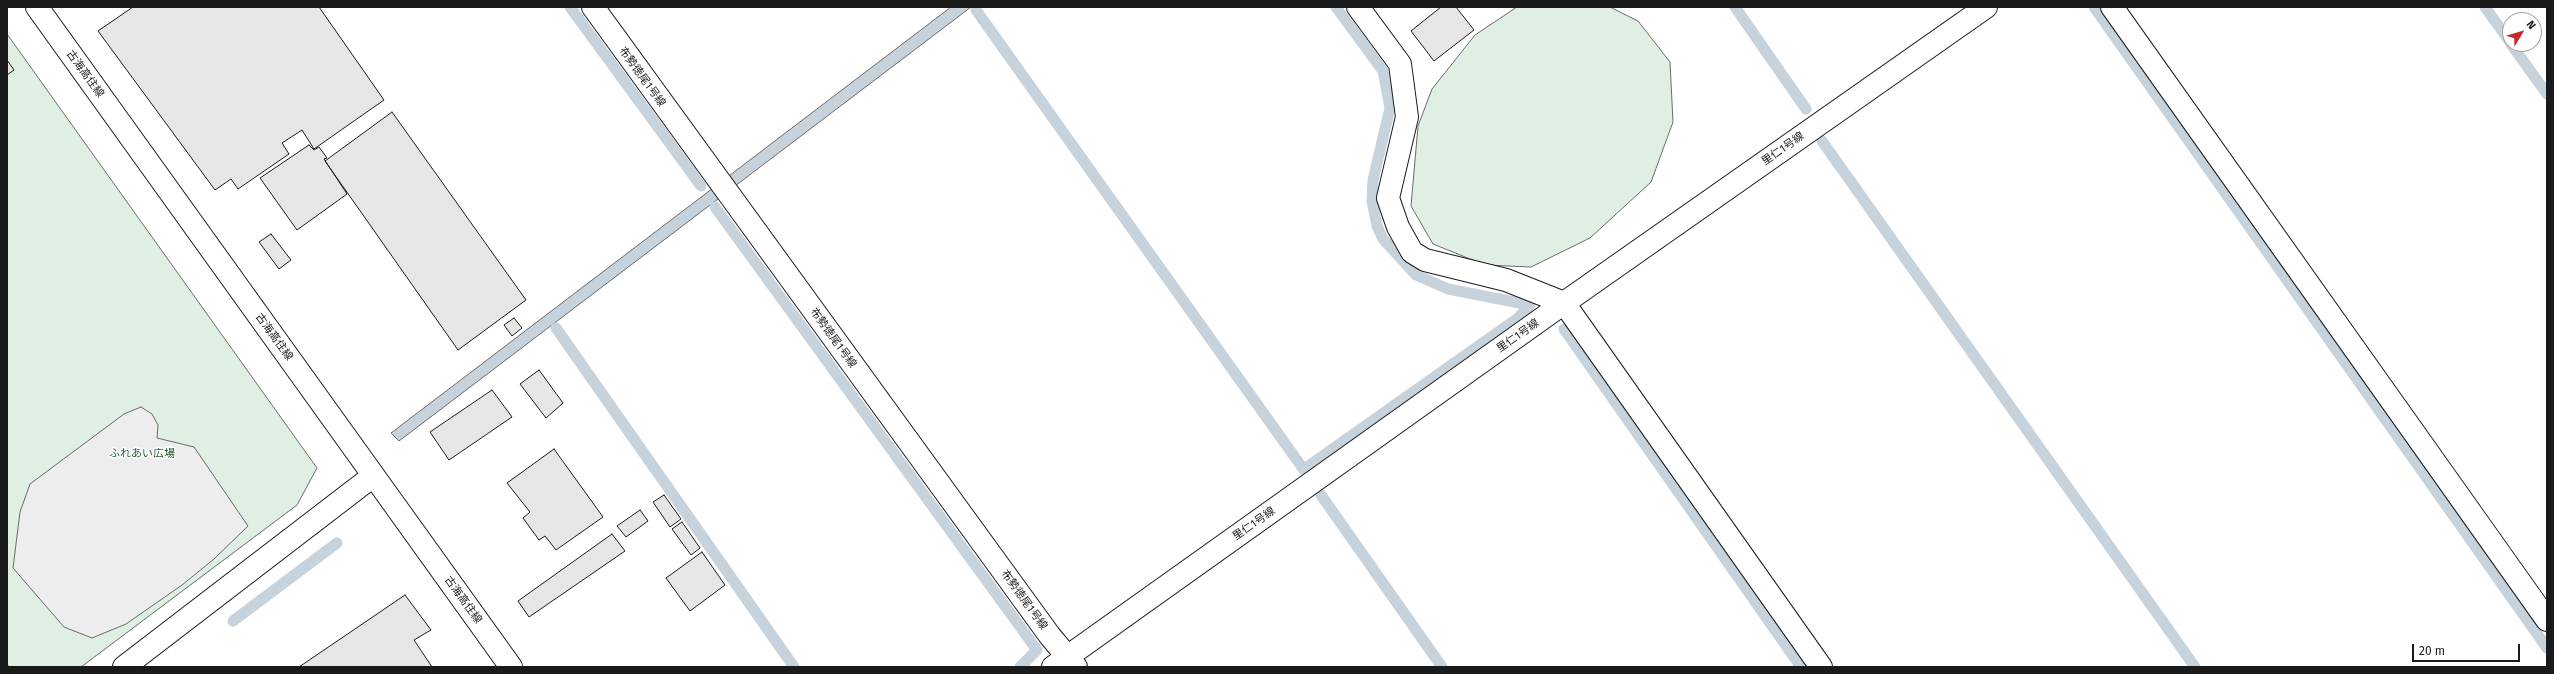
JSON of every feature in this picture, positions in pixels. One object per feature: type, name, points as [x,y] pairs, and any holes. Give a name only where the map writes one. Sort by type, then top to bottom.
[{"type":"street","name":"古海高住線","points":[[37,7],[511,667]]},
{"type":"street","name":"布勢徳尾1号線","points":[[593,7],[1065,664]]},
{"type":"street","points":[[1358,7],[1400,64],[1408,117],[1388,198],[1398,227],[1412,252],[1426,260],[1506,280],[1564,303],[1821,667]]},
{"type":"street","name":"里仁1号線","points":[[1065,664],[1564,303],[1986,7]]},
{"type":"street","points":[[2112,7],[2547,620]]},
{"type":"street","points":[[124,667],[373,476]]},
{"type":"green space","points":[[1517,7],[1610,7],[1638,21],[1670,62],[1673,122],[1651,182],[1590,238],[1531,267],[1485,265],[1433,244],[1411,206],[1418,126],[1432,89],[1475,35]]},
{"type":"green space","name":"ふれあい広場","points":[[7,34],[317,468],[297,505],[81,667],[10,667],[7,665]]},
{"type":"shaded area","points":[[951,7],[971,7],[399,441],[391,433]]},
{"type":"shaded area","points":[[141,407],[152,414],[158,425],[157,438],[194,447],[248,526],[214,559],[182,585],[126,624],[92,638],[64,627],[13,568],[20,512],[30,484],[124,414]]},
{"type":"building","points":[[133,7],[319,7],[384,100],[314,149],[302,130],[282,143],[289,154],[238,189],[231,179],[215,190],[98,31]]},
{"type":"building","points":[[1441,7],[1456,7],[1474,30],[1434,61],[1411,31]]},
{"type":"building","points":[[7,60],[14,70],[7,75]]},
{"type":"building","points":[[392,112],[526,300],[458,350],[325,161]]},
{"type":"building","points":[[309,145],[314,150],[319,147],[327,158],[324,159],[347,194],[297,230],[260,178]]},
{"type":"building","points":[[271,234],[291,260],[279,269],[259,242]]},
{"type":"building","points":[[514,318],[522,328],[512,336],[504,325]]},
{"type":"building","points":[[539,370],[563,403],[546,418],[520,384]]},
{"type":"building","points":[[492,390],[512,417],[449,460],[430,432]]},
{"type":"building","points":[[554,449],[603,517],[556,550],[545,536],[539,540],[523,518],[530,512],[507,483]]},
{"type":"building","points":[[664,495],[681,519],[670,527],[653,502]]},
{"type":"building","points":[[640,510],[648,521],[626,537],[617,526]]},
{"type":"building","points":[[682,522],[700,548],[691,555],[672,529]]},
{"type":"building","points":[[612,534],[625,551],[529,617],[518,601]]},
{"type":"building","points":[[702,552],[725,585],[690,611],[666,578]]},
{"type":"building","points":[[405,595],[431,630],[414,640],[432,667],[299,667]]},
{"type":"waterway","points":[[570,7],[701,186]]},
{"type":"waterway","points":[[1307,467],[1518,318],[1530,305],[1448,289],[1416,275],[1383,239],[1377,226],[1372,201],[1373,180],[1390,108],[1383,71],[1336,7]]},
{"type":"waterway","points":[[1735,7],[1806,109]]},
{"type":"waterway","points":[[2094,7],[2547,648]]},
{"type":"waterway","points":[[2485,7],[2502,31]]},
{"type":"waterway","points":[[976,10],[1304,470]]},
{"type":"waterway","points":[[2517,52],[2547,94]]},
{"type":"waterway","points":[[1822,141],[2195,667]]},
{"type":"waterway","points":[[715,207],[1037,650],[1020,667]]},
{"type":"waterway","points":[[556,328],[794,667]]},
{"type":"waterway","points":[[1564,329],[1801,667]]},
{"type":"waterway","points":[[1321,495],[1442,667]]},
{"type":"waterway","points":[[233,621],[337,543]]}]
